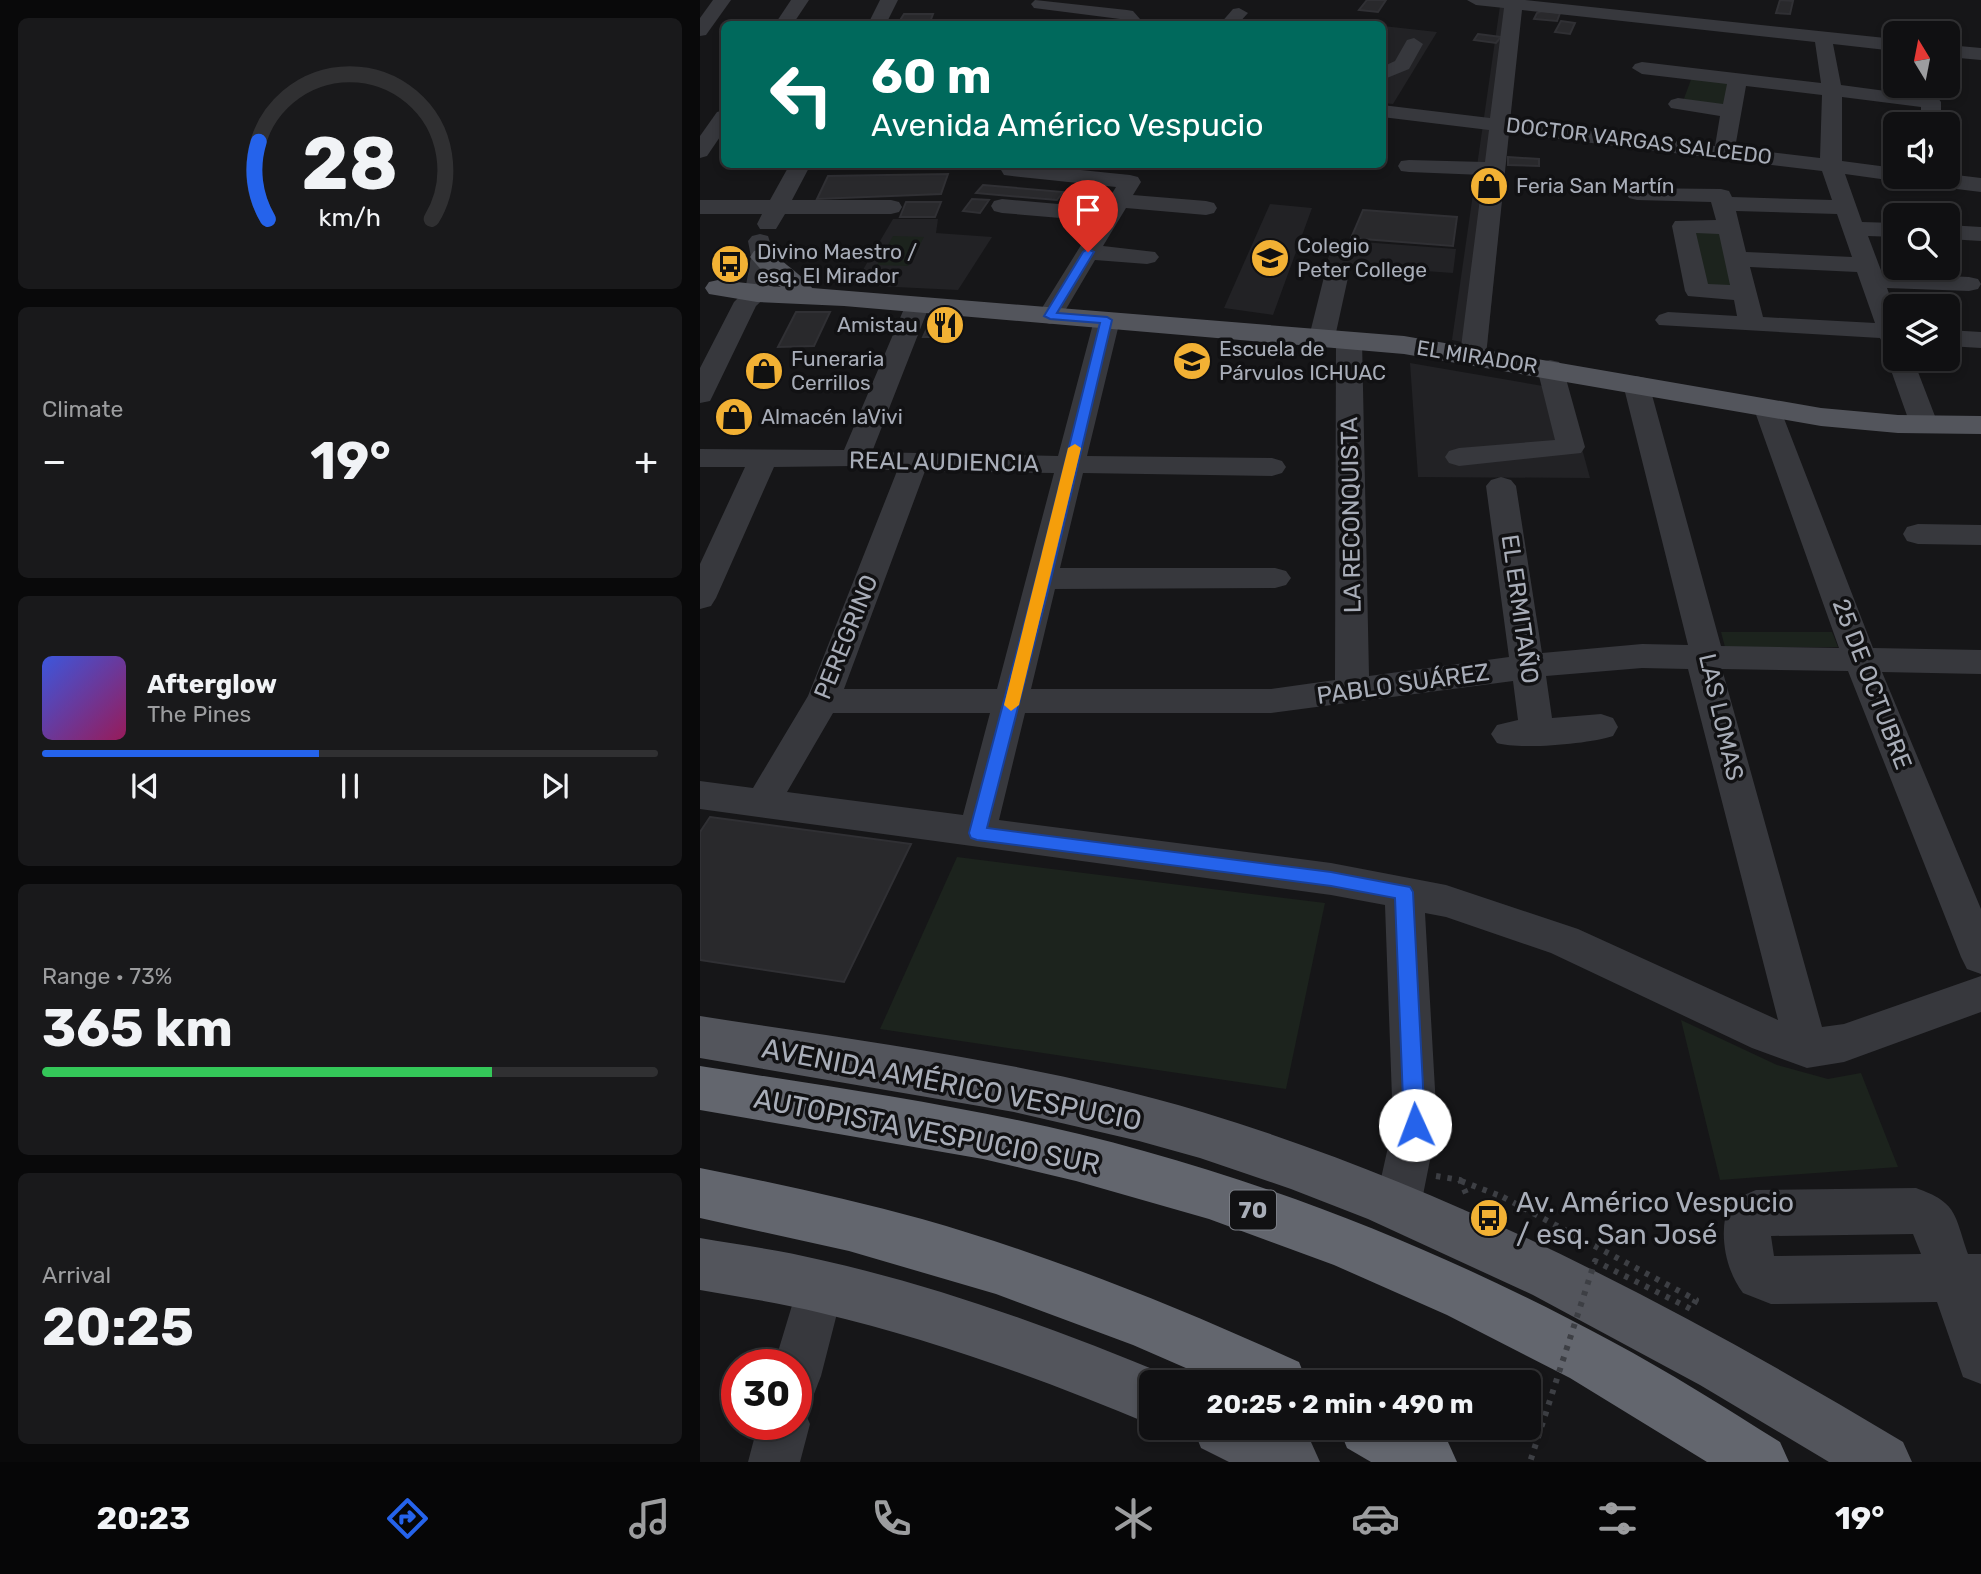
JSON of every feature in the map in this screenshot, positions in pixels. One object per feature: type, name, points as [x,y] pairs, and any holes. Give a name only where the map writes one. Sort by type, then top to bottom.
[{"type":"highway","name":"AUTOPISTA VESPUCIO SUR","points":[[700,1087],[994,1138],[1114,1167],[1248,1208],[1419,1274],[1504,1314],[1591,1360],[1760,1462]]},
{"type":"highway","points":[[700,1193],[845,1224],[935,1248],[1025,1277],[1151,1325],[1252,1370]]},
{"type":"highway","points":[[1389,1440],[1428,1462]]},
{"type":"main road","points":[[762,249],[782,276],[800,288]]},
{"type":"main road","name":"EL MIRADOR","points":[[737,291],[800,288],[844,298]]},
{"type":"main road","name":"EL MIRADOR","points":[[737,291],[1336,338],[1472,355],[1768,409],[1847,420],[1981,425]]},
{"type":"main road","name":"AVENIDA AMÉRICO VESPUCIO","points":[[700,1037],[981,1083],[1127,1114],[1265,1155],[1398,1205],[1521,1260],[1628,1313],[1726,1367],[1883,1462]]},
{"type":"main road","points":[[700,1264],[820,1286],[987,1333],[1139,1391]]},
{"type":"main road","points":[[1246,1440],[1291,1462]]},
{"type":"street","points":[[704,38],[723,0]]},
{"type":"street","points":[[786,21],[800,0]]},
{"type":"street","points":[[878,21],[889,0]]},
{"type":"street","points":[[1476,0],[1883,44]]},
{"type":"street","points":[[1513,2],[1538,0]]},
{"type":"street","points":[[1472,355],[1513,2]]},
{"type":"street","points":[[1040,4],[1062,16],[1128,15],[1131,19],[1129,21]]},
{"type":"street","points":[[1795,34],[1798,13]]},
{"type":"street","points":[[1823,37],[1832,91],[1831,166],[1883,309]]},
{"type":"street","points":[[1386,72],[1402,65],[1415,44]]},
{"type":"street","points":[[1960,52],[1981,54]]},
{"type":"street","points":[[1642,68],[1931,102],[1931,112]]},
{"type":"street","points":[[1687,74],[1676,109],[1731,111]]},
{"type":"street","points":[[1724,152],[1737,79]]},
{"type":"street","name":"DOCTOR VARGAS SALCEDO","points":[[1386,111],[1883,172]]},
{"type":"street","points":[[700,152],[721,120]]},
{"type":"street","points":[[1409,166],[1494,169]]},
{"type":"street","points":[[700,395],[709,360],[748,259],[762,249],[778,207],[799,168]]},
{"type":"street","points":[[1012,170],[1130,182],[1050,316]]},
{"type":"street","points":[[1960,182],[1981,185]]},
{"type":"street","points":[[1637,193],[1721,196],[1752,324]]},
{"type":"street","points":[[1724,204],[1850,218],[1883,227]]},
{"type":"street","points":[[1002,206],[1206,208]]},
{"type":"street","points":[[700,207],[891,207]]},
{"type":"street","points":[[1730,228],[1683,226],[1697,291],[1745,293]]},
{"type":"street","points":[[1960,233],[1981,234]]},
{"type":"street","points":[[1088,252],[1147,257]]},
{"type":"street","points":[[1737,259],[1969,284]]},
{"type":"street","name":"LA RECONQUISTA","points":[[1338,273],[1336,338],[1352,691]]},
{"type":"street","points":[[853,457],[859,450],[918,304]]},
{"type":"street","points":[[977,833],[1044,579],[1107,320]]},
{"type":"street","points":[[1668,320],[1752,324],[1883,340]]},
{"type":"street","points":[[1960,339],[1981,340]]},
{"type":"street","points":[[1459,457],[1571,447],[1550,369]]},
{"type":"street","points":[[1905,371],[1924,424]]},
{"type":"street","name":"LAS LOMAS","points":[[1636,384],[1704,639],[1705,670],[1807,1049]]},
{"type":"street","name":"25 DE OCTUBRE","points":[[1768,409],[1860,659],[1981,957]]},
{"type":"street","name":"REAL AUDIENCIA","points":[[700,458],[853,457],[871,462],[1272,467]]},
{"type":"street","points":[[700,598],[764,459]]},
{"type":"street","name":"PEREGRINO","points":[[762,804],[824,701],[828,684],[914,463]]},
{"type":"street","name":"EL ERMITAÑO","points":[[1501,486],[1529,667],[1523,733],[1601,727]]},
{"type":"street","points":[[1917,534],[1981,535]]},
{"type":"street","points":[[1044,579],[1275,578]]},
{"type":"street","name":"PABLO SUÁREZ","points":[[824,701],[1013,699],[1250,702],[1611,657],[1704,656],[1981,662]]},
{"type":"street","points":[[700,795],[1331,879],[1404,892],[1480,911],[1564,941],[1767,1035],[1807,1049],[1844,1043],[1981,994]]},
{"type":"street","points":[[1398,1205],[1415,1125],[1404,892]]},
{"type":"street","points":[[1968,1278],[1981,1356]]},
{"type":"street","points":[[803,1349],[820,1286]]},
{"type":"street","points":[[774,1462],[780,1440]]},
{"type":"path","points":[[1460,1180],[1503,1197],[1696,1300],[1691,1309],[1595,1261],[1531,1462]]},
{"type":"shaded area","name":"Feria San Martín","points":[[1500,6],[1521,8],[1487,347],[1452,340]]},
{"type":"shaded area","points":[[1386,26],[1437,32],[1393,104],[1386,103]]},
{"type":"shaded area","points":[[1692,77],[1731,82],[1726,109],[1682,104]]},
{"type":"shaded area","name":"Colegio Peter College","points":[[1270,204],[1312,208],[1273,315],[1224,308]]},
{"type":"shaded area","points":[[893,219],[938,219],[936,233],[992,237],[958,290],[854,285]]},
{"type":"shaded area","points":[[1684,227],[1728,229],[1744,293],[1698,291]]},
{"type":"shaded area","points":[[893,236],[924,237],[908,266],[877,265]]},
{"type":"shaded area","points":[[1335,240],[1456,249],[1453,273],[1326,264]]},
{"type":"shaded area","points":[[1410,363],[1566,390],[1590,478],[1418,477]]},
{"type":"shaded area","points":[[1721,632],[1832,632],[1838,647],[1725,647]]},
{"type":"shaded area","points":[[957,857],[1325,903],[1286,1089],[880,1029]]},
{"type":"shaded area","points":[[1681,1020],[1777,1065],[1828,1079],[1861,1073],[1898,1167],[1720,1180]]},
{"type":"building","points":[[1367,0],[1386,0],[1378,12],[1359,10]]},
{"type":"building","points":[[1780,0],[1793,1],[1790,14],[1776,13]]},
{"type":"building","points":[[1537,13],[1560,13],[1557,21],[1534,19]]},
{"type":"building","points":[[904,14],[933,14],[930,21],[900,21]]},
{"type":"building","points":[[1561,21],[1575,23],[1570,34],[1555,32]]},
{"type":"building","points":[[1478,34],[1501,37],[1496,43],[1474,40]]},
{"type":"building","points":[[1508,157],[1539,159],[1539,166],[1508,165]]},
{"type":"building","points":[[948,174],[941,194],[817,199],[828,176]]},
{"type":"building","points":[[983,185],[1063,192],[1057,200],[976,193]]},
{"type":"building","points":[[972,199],[989,200],[980,213],[963,211]]},
{"type":"building","points":[[906,202],[941,202],[935,217],[900,217]]},
{"type":"building","points":[[1363,210],[1457,217],[1453,246],[1351,238]]},
{"type":"building","points":[[796,312],[830,312],[814,346],[778,347]]},
{"type":"building","points":[[936,323],[957,323],[952,337],[923,337],[928,326]]},
{"type":"building","name":"Funeraria Cerrillos","points":[[753,366],[779,366],[774,376],[748,376]]},
{"type":"building","name":"Almacén laVivi","points":[[731,410],[743,410],[738,424],[726,425]]},
{"type":"building","points":[[710,817],[911,844],[844,982],[700,960],[700,832]]},
{"type":"slow traffic","points":[[1011,705],[1075,448]]},
{"type":"place","name":"Feria San Martín","points":[[1489,186]]},
{"type":"place","name":"Colegio Peter College","points":[[1270,258]]},
{"type":"place","name":"Divino Maestro / esq. El Mirador","points":[[730,264]]},
{"type":"place","name":"Amistau","points":[[945,325]]},
{"type":"place","name":"Escuela de Párvulos ICHUAC","points":[[1192,361]]},
{"type":"place","name":"Funeraria Cerrillos","points":[[764,371]]},
{"type":"place","name":"Almacén laVivi","points":[[734,417]]},
{"type":"place","name":"Av. Américo Vespucio / esq. San José","points":[[1489,1218]]},
{"type":"route","points":[[1088,252],[1050,316],[1107,320],[1044,579],[977,833],[1331,879],[1404,892],[1415,1125]]}]
